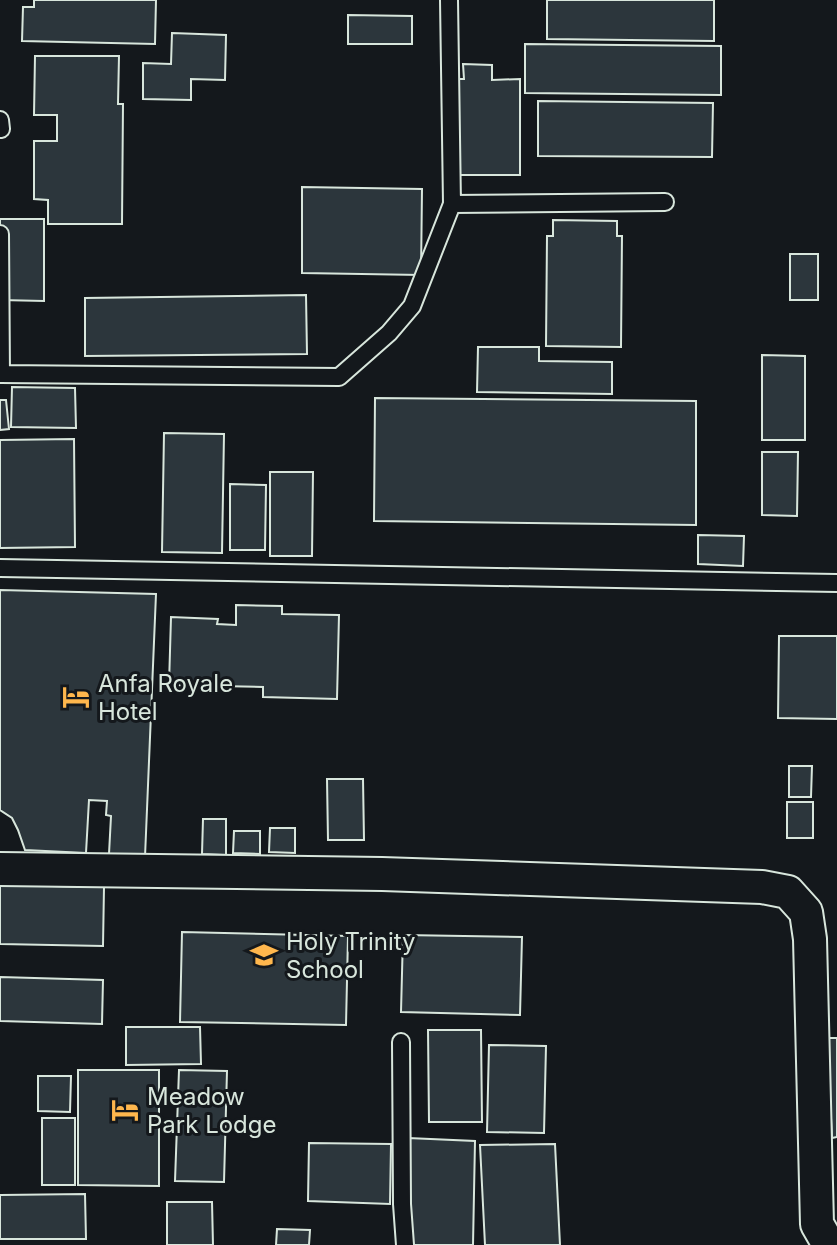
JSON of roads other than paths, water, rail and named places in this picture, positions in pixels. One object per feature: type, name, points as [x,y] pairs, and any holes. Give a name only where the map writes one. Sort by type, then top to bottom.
[{"type":"street","points":[[0,869],[398,875],[762,887],[788,892],[806,912],[810,939],[817,1224],[829,1245]]},
{"type":"lane","points":[[0,234],[1,374],[339,377],[389,333],[412,306],[452,204],[449,0]]},
{"type":"lane","points":[[452,204],[665,202]]},
{"type":"lane","points":[[0,568],[837,583]]},
{"type":"lane","points":[[401,1042],[405,1245]]},
{"type":"place","name":"Anfa Royale Hotel","points":[[76,697]]},
{"type":"place","name":"Holy Trinity School","points":[[264,955]]},
{"type":"place","name":"Meadow Park Lodge","points":[[125,1110]]}]
